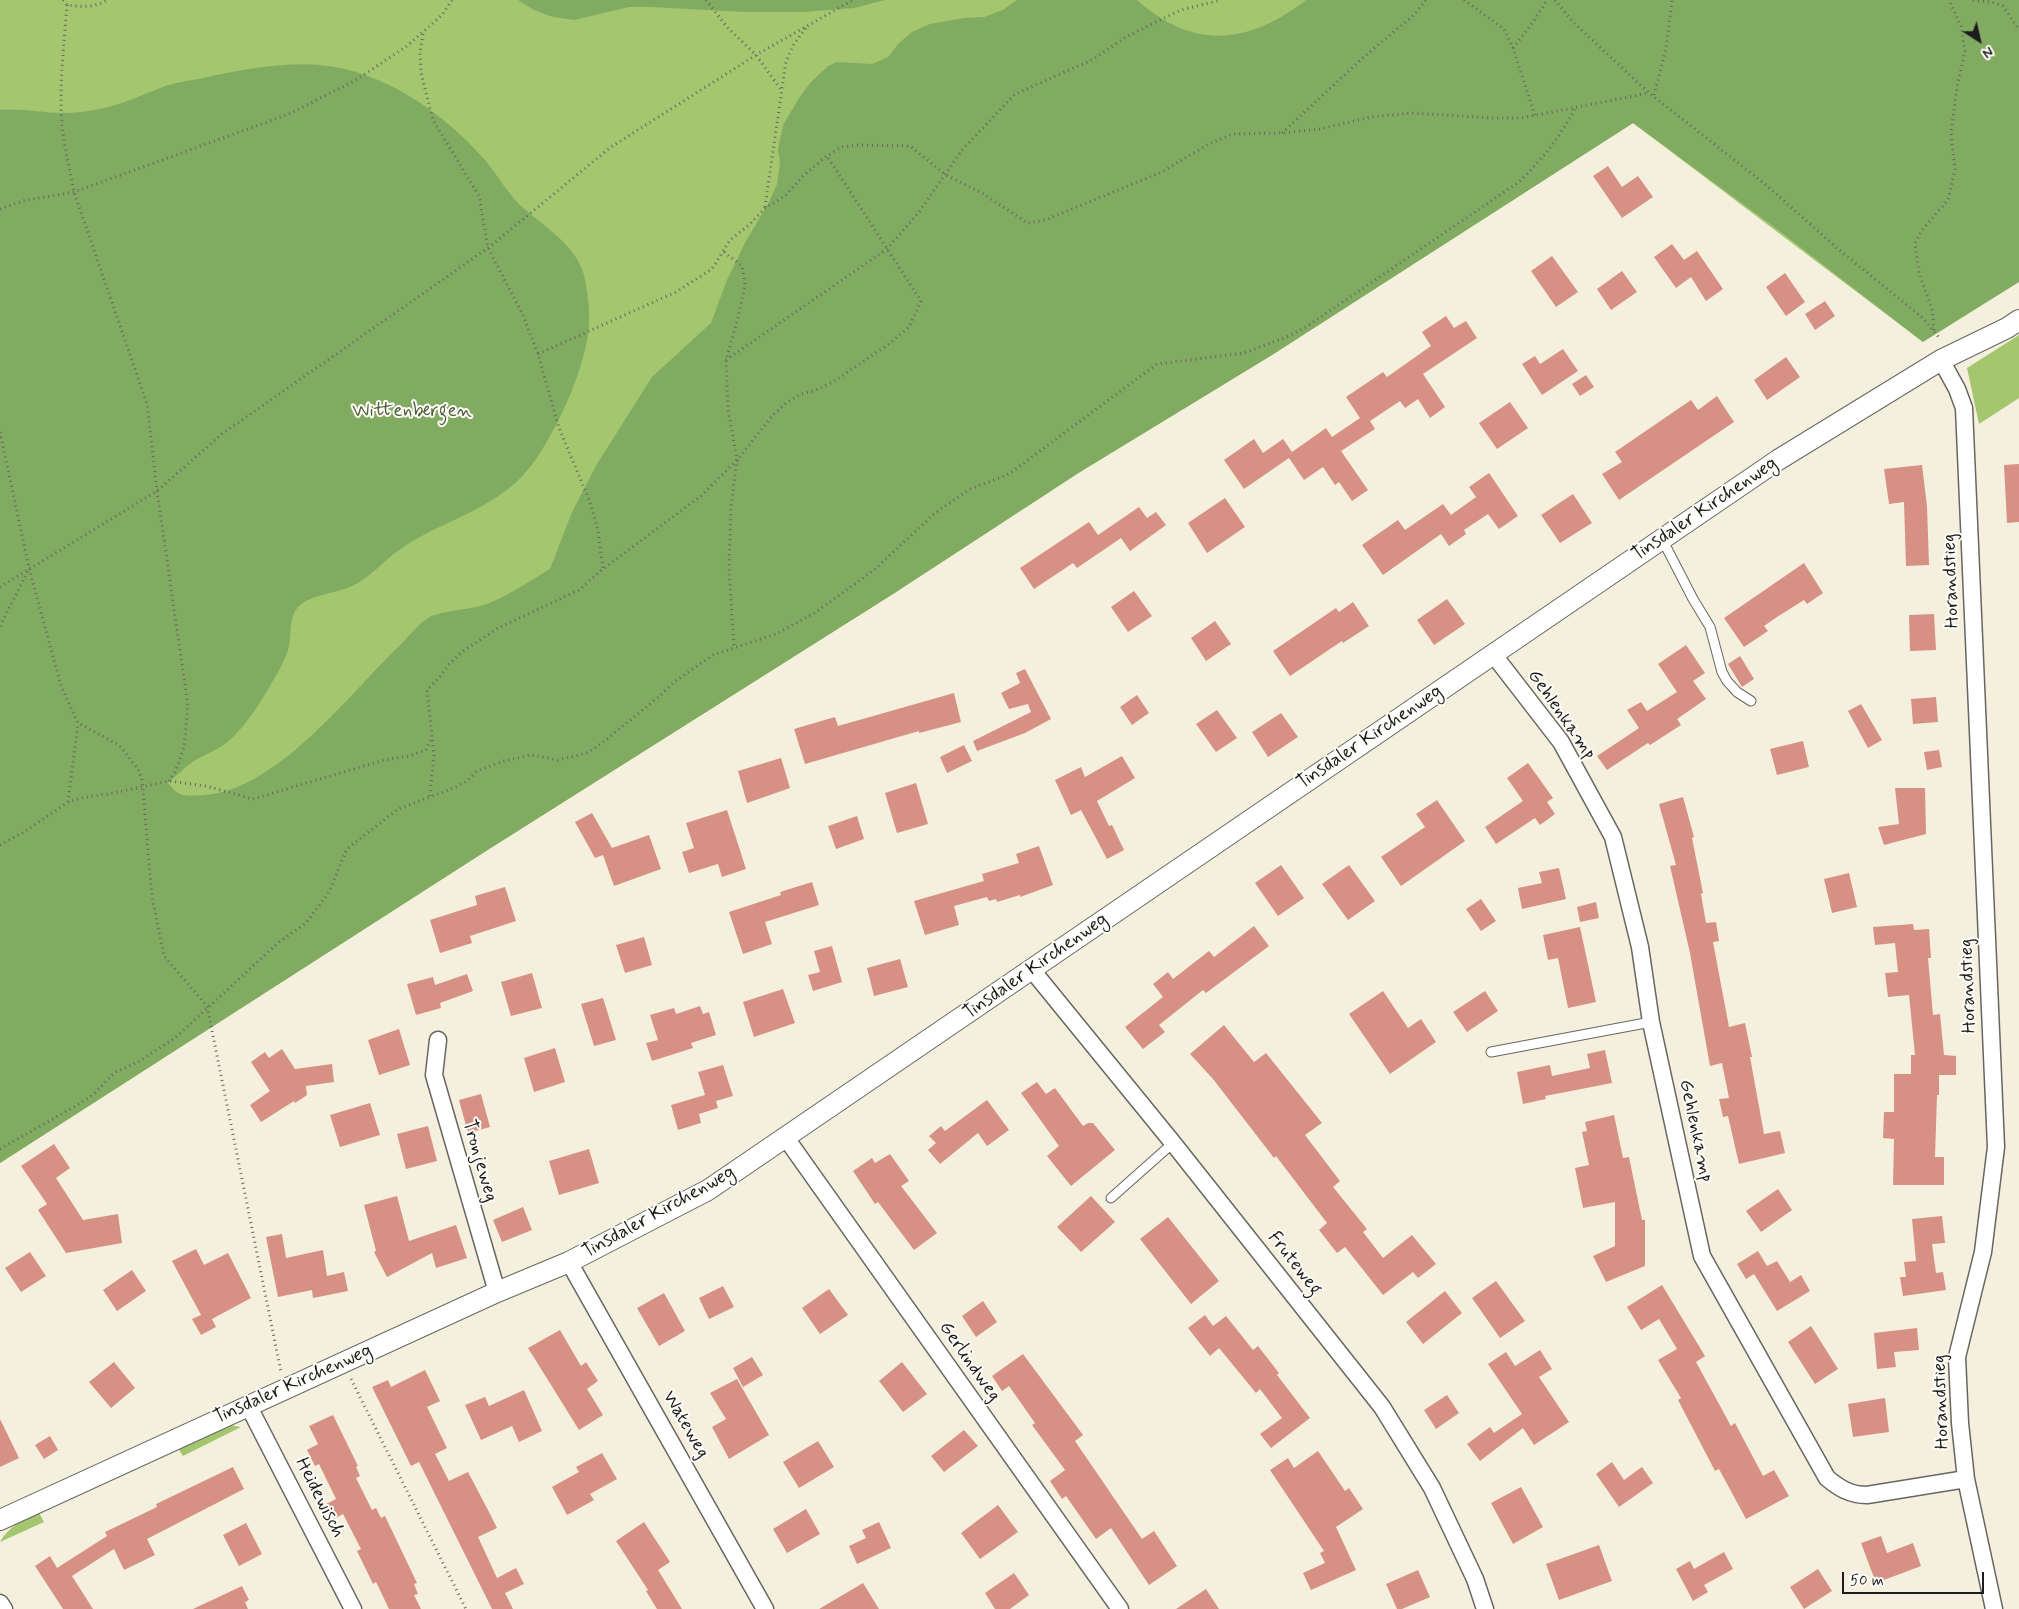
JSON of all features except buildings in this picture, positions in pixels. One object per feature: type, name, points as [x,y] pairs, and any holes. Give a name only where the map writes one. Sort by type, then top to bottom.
[{"type":"street","name":"Tinsdaler Kirchenweg","points":[[0,1520],[497,1292],[569,1262],[708,1190],[1778,460],[1945,358],[2007,328],[2019,320]]},
{"type":"street","name":"Horandstieg","points":[[1945,358],[1964,408],[1996,1147],[1982,1252],[1957,1357],[1960,1423],[1966,1479],[1994,1609]]},
{"type":"street","name":"Gehlenkamp","points":[[1493,654],[1561,742],[1613,837],[1640,947],[1651,1022],[1702,1256],[1827,1478],[1855,1495],[1867,1495],[1966,1479]]},
{"type":"street","name":"Fruteweg","points":[[1032,970],[1173,1143],[1382,1407],[1432,1488],[1475,1579],[1485,1609]]},
{"type":"street","name":"Tronjeweg","points":[[438,1040],[434,1075],[497,1292]]},
{"type":"street","name":"Gerlindweg","points":[[786,1138],[1120,1609]]},
{"type":"street","name":"Wateweg","points":[[569,1262],[765,1609]]},
{"type":"street","name":"Heidewisch","points":[[248,1406],[353,1609]]},
{"type":"street","points":[[0,1603],[4,1609]]},
{"type":"lane","points":[[1662,539],[1677,570],[1710,626],[1722,672],[1737,692],[1751,701]]},
{"type":"lane","points":[[1491,1052],[1651,1022]]},
{"type":"lane","points":[[1111,1198],[1173,1143]]},
{"type":"path","points":[[63,0],[67,5],[80,7],[102,3],[107,0]]},
{"type":"path","points":[[0,209],[22,201],[74,192],[289,114],[356,80],[423,34],[442,15],[452,0]]},
{"type":"path","points":[[706,0],[727,27],[756,55],[783,91]]},
{"type":"path","points":[[0,587],[157,491],[222,434],[488,248],[611,147],[756,55],[853,0]]},
{"type":"path","points":[[726,360],[887,249],[904,231],[946,175],[962,150],[1015,94],[1092,60],[1126,37],[1181,10],[1220,0]]},
{"type":"path","points":[[1282,133],[1366,55],[1414,15],[1426,0]]},
{"type":"path","points":[[1464,0],[1504,28],[1513,48],[1535,116]]},
{"type":"path","points":[[1513,48],[1547,0]]},
{"type":"path","points":[[1555,0],[1572,22],[1649,93],[1654,95],[1765,184],[1838,249],[1924,319],[1935,332]]},
{"type":"path","points":[[1654,95],[1666,49],[1672,0]]},
{"type":"path","points":[[1945,358],[1935,332],[1932,309],[1919,273],[1915,243],[1922,230],[1948,200],[1955,169],[1951,134],[1957,87],[1965,52],[1961,26],[1949,0]]},
{"type":"path","points":[[1973,0],[1991,2],[2003,6],[2019,30]]},
{"type":"path","points":[[67,5],[61,89],[62,126],[74,192],[147,404],[157,491],[171,576],[188,706],[184,747],[176,770],[169,781]]},
{"type":"path","points":[[765,208],[786,61],[794,44],[808,25]]},
{"type":"path","points":[[423,34],[420,52],[421,73],[433,120],[479,196],[488,248],[522,313],[538,354],[559,428],[590,502],[598,531],[603,569]]},
{"type":"path","points":[[538,354],[676,292],[712,269],[730,240],[749,225],[765,208],[785,196],[827,156],[841,147],[884,144],[910,146],[946,175],[980,192],[1028,223],[1037,222],[1162,172],[1207,145],[1232,134],[1282,133],[1320,129],[1371,117],[1412,113],[1493,118],[1535,116],[1649,93]]},
{"type":"path","points":[[0,1149],[66,1112],[94,1094],[115,1072],[138,1062],[175,1038],[279,942],[306,923],[328,894],[347,850],[398,809],[456,788],[468,781],[477,771],[504,761],[531,755],[558,760],[587,753],[602,744],[681,678],[713,654],[776,634],[816,612],[874,570],[935,513],[970,489],[1009,474],[1157,364],[1244,353],[1289,336],[1331,311],[1519,182],[1542,159],[1561,135],[1575,108]]},
{"type":"path","points":[[430,796],[434,755],[427,690],[449,664],[463,651],[498,628],[579,590],[603,569],[701,496],[737,460],[774,414],[786,403],[801,394],[814,391],[833,382],[889,344],[909,327],[921,301],[827,156]]},
{"type":"path","points":[[724,252],[742,266],[745,285],[726,360],[728,409],[737,460],[731,506],[729,568],[734,648]]},
{"type":"path","points":[[0,432],[29,568],[61,686],[78,723],[68,802]]},
{"type":"path","points":[[0,626],[29,568]]},
{"type":"path","points":[[78,723],[119,745],[138,769],[142,778],[152,897],[164,956],[208,1006],[284,1389]]},
{"type":"path","points":[[0,845],[24,832],[68,802],[143,788],[169,781],[206,786],[253,799],[384,760],[409,756],[426,750],[432,738]]},
{"type":"path","points":[[343,1363],[466,1609]]},
{"type":"green space","name":"Wittenbergen","points":[[0,0],[2019,0],[1923,342],[1633,123],[1272,355],[1080,472],[893,594],[486,851],[0,1163]]},
{"type":"green space","points":[[518,0],[885,0],[854,8],[802,12],[744,12],[629,7],[574,20],[553,17],[534,10]]},
{"type":"green space","name":"Wittenbergen","points":[[1017,0],[1137,0],[1158,16],[1179,27],[1200,34],[1221,36],[1242,33],[1263,26],[1306,0],[2019,0],[2019,282],[1923,342],[1777,229],[1633,123],[1272,355],[1080,472],[893,594],[486,851],[0,1163],[0,110],[62,113],[83,112],[119,104],[173,84],[276,66],[320,65],[367,75],[411,97],[451,126],[485,160],[519,204],[566,244],[580,264],[584,275],[588,299],[589,324],[583,357],[570,394],[554,430],[536,459],[523,476],[492,500],[405,546],[356,584],[342,590],[318,596],[298,607],[292,618],[289,647],[280,669],[251,716],[225,744],[194,761],[168,783],[179,794],[204,795],[231,790],[257,777],[283,759],[333,715],[416,628],[428,618],[441,613],[487,604],[550,569],[572,512],[597,464],[652,377],[711,323],[727,280],[777,184],[780,163],[778,149],[783,125],[811,82],[828,66],[837,62],[872,64],[888,57],[899,43],[912,32],[930,24],[964,18],[984,17],[1003,10]]},
{"type":"green space","points":[[2019,335],[2019,398],[1979,424],[1967,368]]},
{"type":"green space","points":[[229,1425],[241,1427],[183,1456],[179,1450],[181,1447]]},
{"type":"green space","points":[[38,1511],[44,1522],[0,1542],[12,1528]]}]
